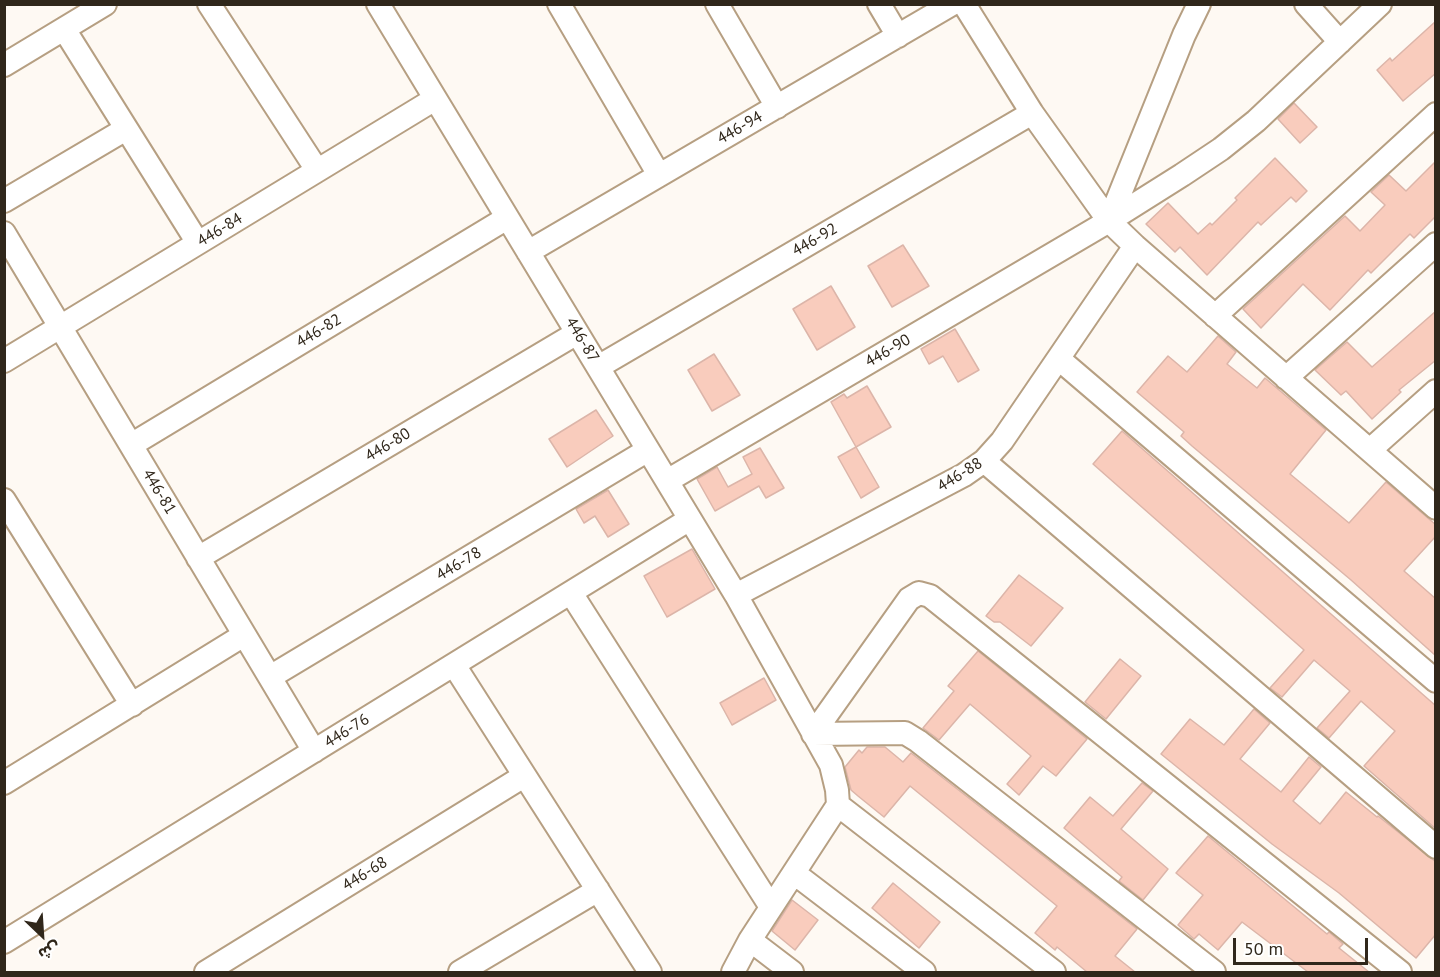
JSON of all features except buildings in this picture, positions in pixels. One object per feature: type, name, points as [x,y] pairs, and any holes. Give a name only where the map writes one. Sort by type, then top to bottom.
[{"type":"street","points":[[4,65],[105,4]]},
{"type":"street","points":[[209,4],[317,170]]},
{"type":"street","name":"446-87","points":[[378,4],[736,596],[831,765],[838,806]]},
{"type":"street","points":[[559,4],[659,175]]},
{"type":"street","points":[[717,4],[777,107]]},
{"type":"street","points":[[879,4],[898,36]]},
{"type":"street","name":"446-94","points":[[528,252],[952,4]]},
{"type":"street","points":[[964,4],[1032,113],[1109,221],[1436,508]]},
{"type":"street","points":[[1109,221],[1184,35],[1199,4]]},
{"type":"street","points":[[1306,4],[1340,42]]},
{"type":"street","name":"446-90","points":[[667,481],[1109,221],[1221,149],[1256,121],[1380,4]]},
{"type":"street","points":[[64,29],[198,243]]},
{"type":"street","name":"446-84","points":[[4,361],[435,99]]},
{"type":"street","name":"446-92","points":[[598,367],[1032,113]]},
{"type":"street","points":[[1215,316],[1436,114]]},
{"type":"street","points":[[4,201],[126,129]]},
{"type":"street","name":"446-82","points":[[131,445],[507,218]]},
{"type":"street","name":"446-81","points":[[4,233],[314,751]]},
{"type":"street","points":[[1286,378],[1436,244]]},
{"type":"street","name":"446-88","points":[[736,596],[964,475],[984,461],[1002,441],[1136,246]]},
{"type":"street","name":"446-80","points":[[198,558],[577,333]]},
{"type":"street","points":[[1059,359],[1436,681]]},
{"type":"street","points":[[1370,450],[1436,391]]},
{"type":"street","name":"446-78","points":[[270,677],[648,450]]},
{"type":"street","points":[[984,461],[1436,847]]},
{"type":"street","points":[[4,501],[132,705]]},
{"type":"street","name":"446-76","points":[[4,942],[690,519]]},
{"type":"street","points":[[571,593],[771,908]]},
{"type":"street","points":[[813,734],[909,599],[919,593],[930,596],[1400,972]]},
{"type":"street","points":[[8,774],[132,705],[244,635]]},
{"type":"street","points":[[454,665],[650,972]]},
{"type":"street","points":[[813,734],[904,733],[918,741],[1214,972]]},
{"type":"street","name":"446-68","points":[[211,971],[524,776]]},
{"type":"street","points":[[733,972],[750,940],[838,806],[1054,972]]},
{"type":"street","points":[[794,873],[924,972]]},
{"type":"street","points":[[460,972],[598,890]]},
{"type":"street","points":[[750,940],[792,972]]}]
